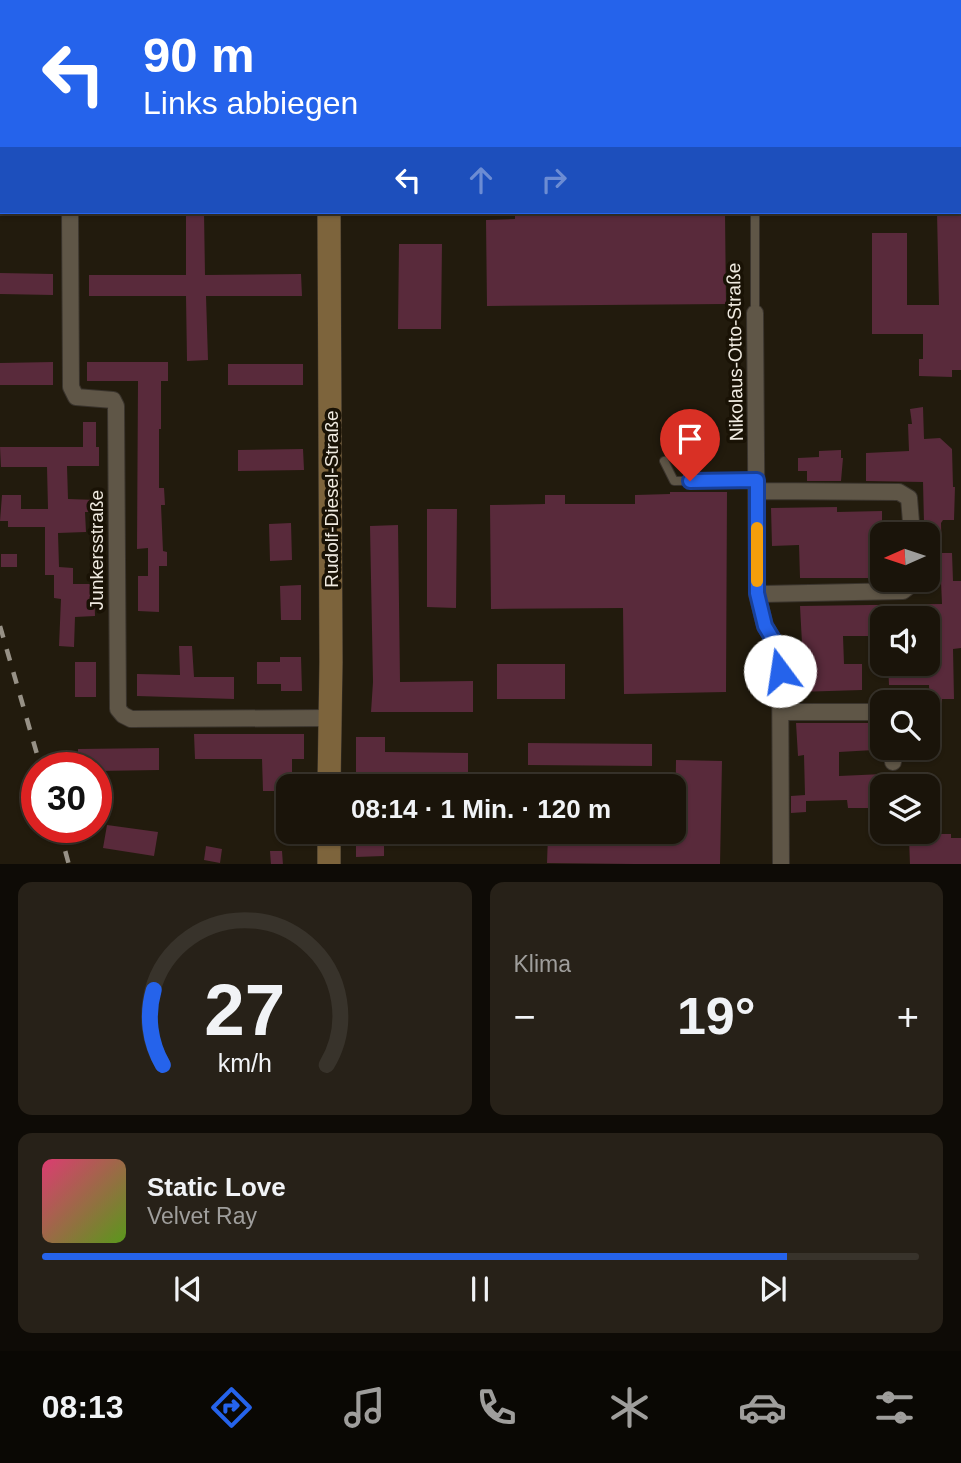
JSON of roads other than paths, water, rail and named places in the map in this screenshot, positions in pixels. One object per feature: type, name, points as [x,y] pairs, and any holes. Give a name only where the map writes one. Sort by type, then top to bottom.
[{"type":"street","name":"Junkersstraße","points":[[70,214],[71,387],[76,397],[107,398],[113,400],[116,406],[118,709],[131,719],[329,718]]},
{"type":"street","name":"Rudolf-Diesel-Straße","points":[[329,214],[329,774]]},
{"type":"street","name":"Nikolaus-Otto-Straße","points":[[755,313],[757,593],[765,626],[780,651],[781,864]]},
{"type":"street","points":[[757,486],[899,492],[909,498],[911,522]]},
{"type":"street","points":[[757,593],[870,591]]},
{"type":"street","points":[[781,712],[870,712]]},
{"type":"street","points":[[329,844],[329,864]]},
{"type":"lane","name":"Nikolaus-Otto-Straße","points":[[755,214],[755,313]]},
{"type":"lane","points":[[664,461],[674,481],[757,486]]},
{"type":"railway","points":[[0,626],[36,752]]},
{"type":"railway","points":[[63,843],[69,864]]}]
